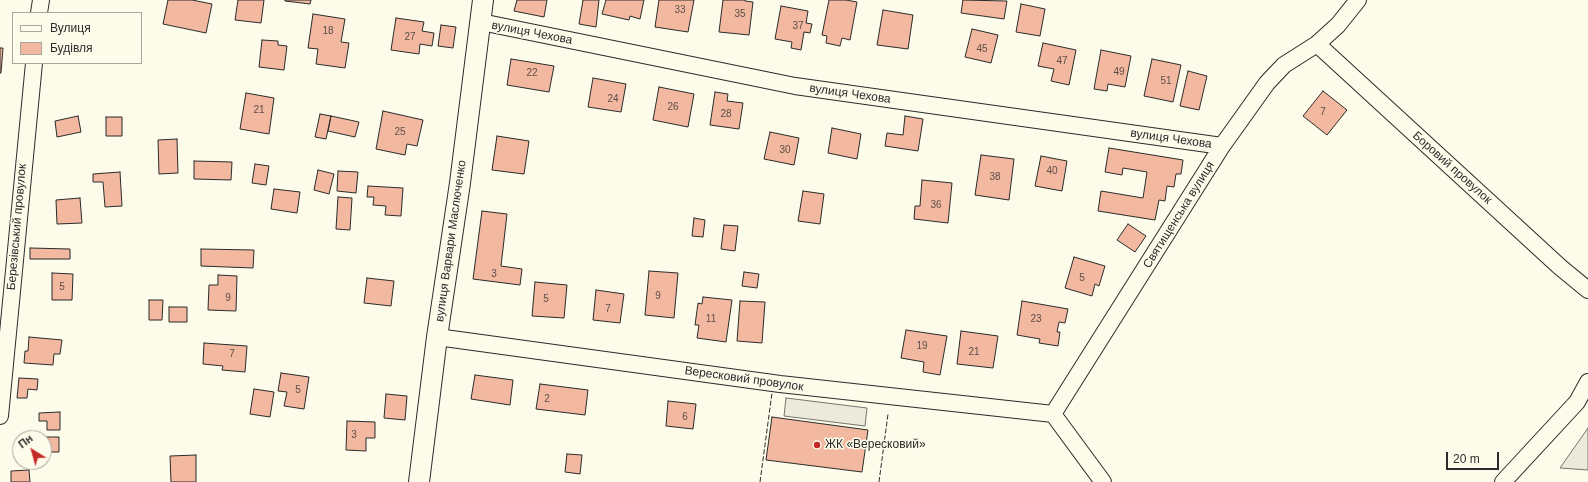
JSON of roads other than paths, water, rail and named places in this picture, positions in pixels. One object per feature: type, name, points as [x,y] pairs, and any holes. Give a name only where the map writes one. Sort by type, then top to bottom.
[{"type":"street","points":[[39,12],[41,0]]},
{"type":"street","name":"вулиця Варвари Маслюченко","points":[[419,482],[437,337],[460,183],[483,0]]},
{"type":"street","name":"Святищенська вулиця","points":[[1053,414],[1222,146],[1267,83],[1284,65],[1317,44],[1338,25],[1358,0]]},
{"type":"street","name":"вулиця Чехова","points":[[481,22],[795,86],[1222,146]]},
{"type":"street","name":"Боровий провулок","points":[[1317,44],[1560,267],[1588,290]]},
{"type":"street","name":"Березівський провулок","points":[[0,416],[34,64]]},
{"type":"street","name":"Вересковий провулок","points":[[437,337],[780,384],[1053,414]]},
{"type":"street","points":[[1502,482],[1577,402],[1588,382]]},
{"type":"street","points":[[1053,414],[1102,482]]},
{"type":"place","name":"ЖК «Вересковий»","points":[[817,445]]}]
